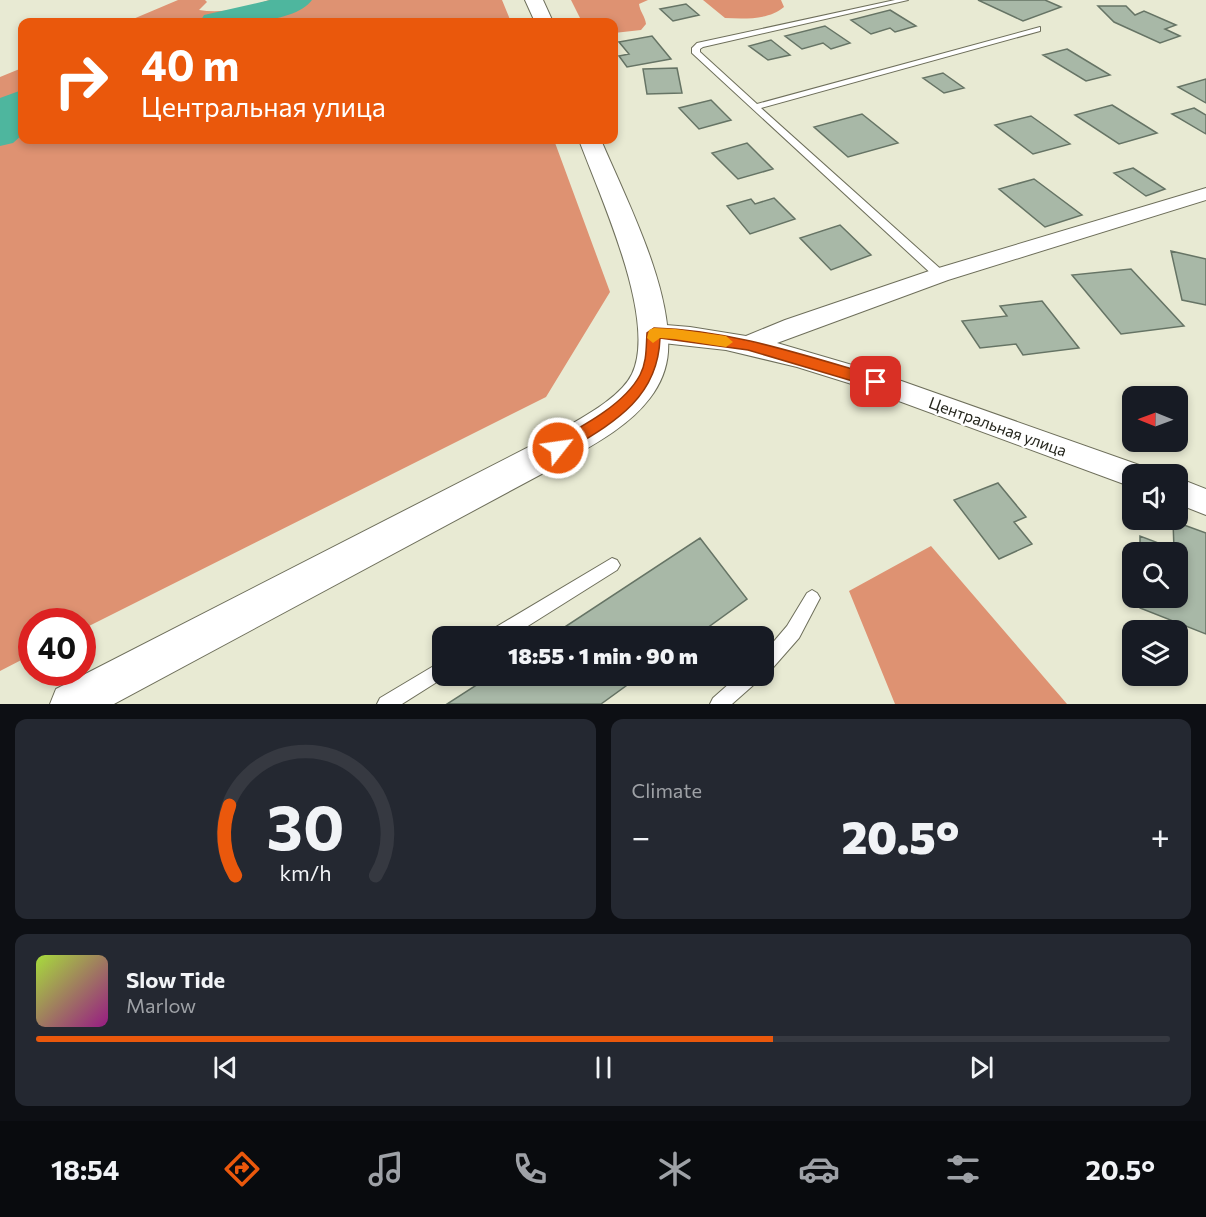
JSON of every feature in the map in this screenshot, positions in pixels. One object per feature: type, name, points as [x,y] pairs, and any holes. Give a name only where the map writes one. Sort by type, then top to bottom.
[{"type":"street","points":[[534,0],[542,18]]},
{"type":"street","points":[[70,704],[539,459],[595,426],[629,399],[646,377],[653,357],[654,333],[650,305],[639,269],[592,144]]},
{"type":"street","points":[[748,345],[793,326],[940,275],[1206,194]]},
{"type":"street","name":"Центральная улица","points":[[654,333],[748,345],[854,374],[1122,471]]},
{"type":"street","points":[[1188,495],[1206,502]]},
{"type":"lane","points":[[905,0],[700,45],[696,48],[696,53],[940,275]]},
{"type":"lane","points":[[755,107],[1036,29]]},
{"type":"lane","points":[[512,626],[612,565]]},
{"type":"lane","points":[[774,654],[794,632],[812,598]]},
{"type":"lane","points":[[386,704],[432,675]]},
{"type":"lane","points":[[719,704],[739,686]]},
{"type":"shaded area","points":[[178,0],[205,0],[207,2],[199,10],[225,11],[269,0],[502,0],[509,18],[135,18]]},
{"type":"shaded area","points":[[571,0],[648,0],[639,4],[646,24],[641,30],[618,33],[618,18],[580,18]]},
{"type":"shaded area","points":[[703,0],[781,0],[784,7],[764,16],[725,18]]},
{"type":"shaded area","points":[[18,70],[18,144],[555,144],[610,292],[546,397],[96,622],[96,608],[18,608],[18,662],[0,671],[0,77]]},
{"type":"shaded area","points":[[931,546],[1067,704],[895,704],[849,591]]},
{"type":"building","points":[[978,0],[1045,0],[1061,7],[1023,21]]},
{"type":"building","points":[[686,4],[699,15],[673,21],[660,9]]},
{"type":"building","points":[[1098,6],[1126,6],[1135,15],[1144,11],[1176,25],[1165,29],[1180,36],[1160,43],[1114,22]]},
{"type":"building","points":[[890,10],[916,26],[895,32],[890,28],[871,34],[851,20]]},
{"type":"building","points":[[825,26],[850,43],[831,49],[823,43],[802,49],[785,36]]},
{"type":"building","points":[[652,36],[671,59],[627,67],[619,56],[629,54],[619,42]]},
{"type":"building","points":[[771,40],[790,55],[768,60],[749,46]]},
{"type":"building","points":[[1067,49],[1110,75],[1086,81],[1043,55]]},
{"type":"building","points":[[677,68],[682,93],[647,94],[643,69]]},
{"type":"building","points":[[943,73],[964,88],[944,93],[923,78]]},
{"type":"building","points":[[1206,79],[1206,103],[1178,87]]},
{"type":"building","points":[[711,100],[731,120],[699,129],[679,108]]},
{"type":"building","points":[[1112,105],[1157,133],[1119,144],[1075,115]]},
{"type":"building","points":[[1194,108],[1206,115],[1206,134],[1172,114]]},
{"type":"building","points":[[862,114],[898,143],[848,157],[814,127]]},
{"type":"building","points":[[1031,116],[1070,144],[1033,154],[995,125]]},
{"type":"building","points":[[747,143],[773,169],[738,179],[712,153]]},
{"type":"building","points":[[1133,168],[1165,189],[1146,196],[1114,173]]},
{"type":"building","points":[[1034,179],[1082,215],[1045,227],[999,189]]},
{"type":"building","points":[[774,198],[795,219],[750,234],[727,206],[751,199],[755,204]]},
{"type":"building","points":[[840,225],[871,255],[831,270],[800,238]]},
{"type":"building","points":[[1171,251],[1206,259],[1206,305],[1182,300]]},
{"type":"building","points":[[1131,269],[1184,326],[1121,334],[1072,275]]},
{"type":"building","points":[[1042,301],[1079,348],[1023,355],[1016,344],[980,348],[962,321],[1007,316],[1000,306]]},
{"type":"building","points":[[998,483],[1026,517],[1014,522],[1032,544],[999,559],[954,500]]},
{"type":"building","points":[[1188,526],[1206,533],[1206,634],[1188,627],[1188,620],[1170,620],[1140,608],[1188,608],[1188,542],[1174,542],[1173,530],[1188,530]]},
{"type":"building","points":[[1140,536],[1156,542],[1140,542]]},
{"type":"building","points":[[700,538],[747,599],[710,626],[566,626]]},
{"type":"building","points":[[475,686],[626,686],[601,704],[447,704]]},
{"type":"waterway","points":[[232,18],[276,8],[297,0]]},
{"type":"waterway","points":[[18,103],[13,105],[18,112]]},
{"type":"waterway","points":[[0,135],[18,120]]},
{"type":"slow traffic","points":[[653,338],[654,333],[675,334],[726,342]]},
{"type":"route","points":[[558,448],[595,426],[629,399],[646,377],[653,357],[654,333],[748,345],[876,382]]}]
